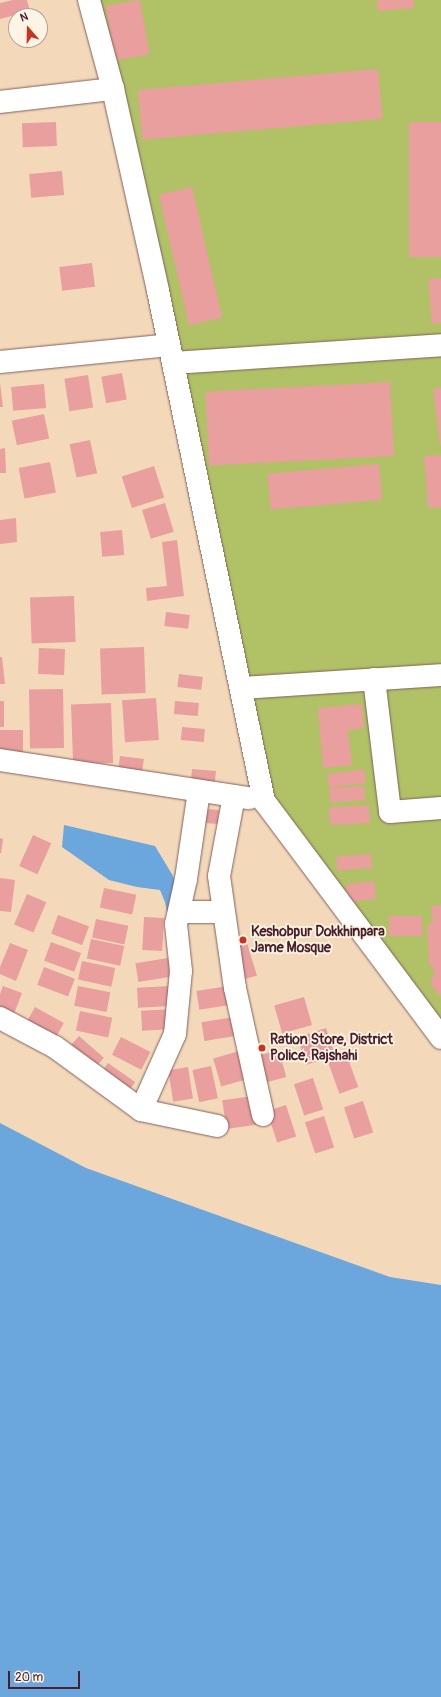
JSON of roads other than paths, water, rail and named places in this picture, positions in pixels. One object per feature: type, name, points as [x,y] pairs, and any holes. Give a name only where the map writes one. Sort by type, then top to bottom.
[{"type":"street","points":[[89,0],[113,89],[171,354],[264,801],[441,1038]]},
{"type":"street","points":[[0,102],[113,89]]},
{"type":"street","points":[[0,362],[171,354],[441,345]]},
{"type":"street","points":[[241,688],[441,674]]},
{"type":"street","points":[[374,679],[390,812],[441,808]]},
{"type":"street","points":[[0,760],[264,801]]},
{"type":"street","points":[[141,1110],[175,1034],[181,971],[176,924],[186,879],[199,791]]},
{"type":"street","points":[[234,796],[219,876],[234,988],[263,1115]]},
{"type":"street","points":[[179,912],[224,912]]},
{"type":"street","points":[[0,1018],[55,1047],[141,1110],[217,1126]]},
{"type":"water","points":[[64,825],[155,846],[173,876],[178,895],[170,928],[165,902],[160,890],[137,887],[109,880],[62,847]]},
{"type":"water","points":[[0,1123],[86,1168],[390,1277],[441,1285],[441,1697],[0,1697]]},
{"type":"place","name":"Keshobpur Dokkhinpara Jame Mosque","points":[[243,940]]},
{"type":"place","name":"Ration Store, District Police, Rajshahi","points":[[262,1048]]}]
